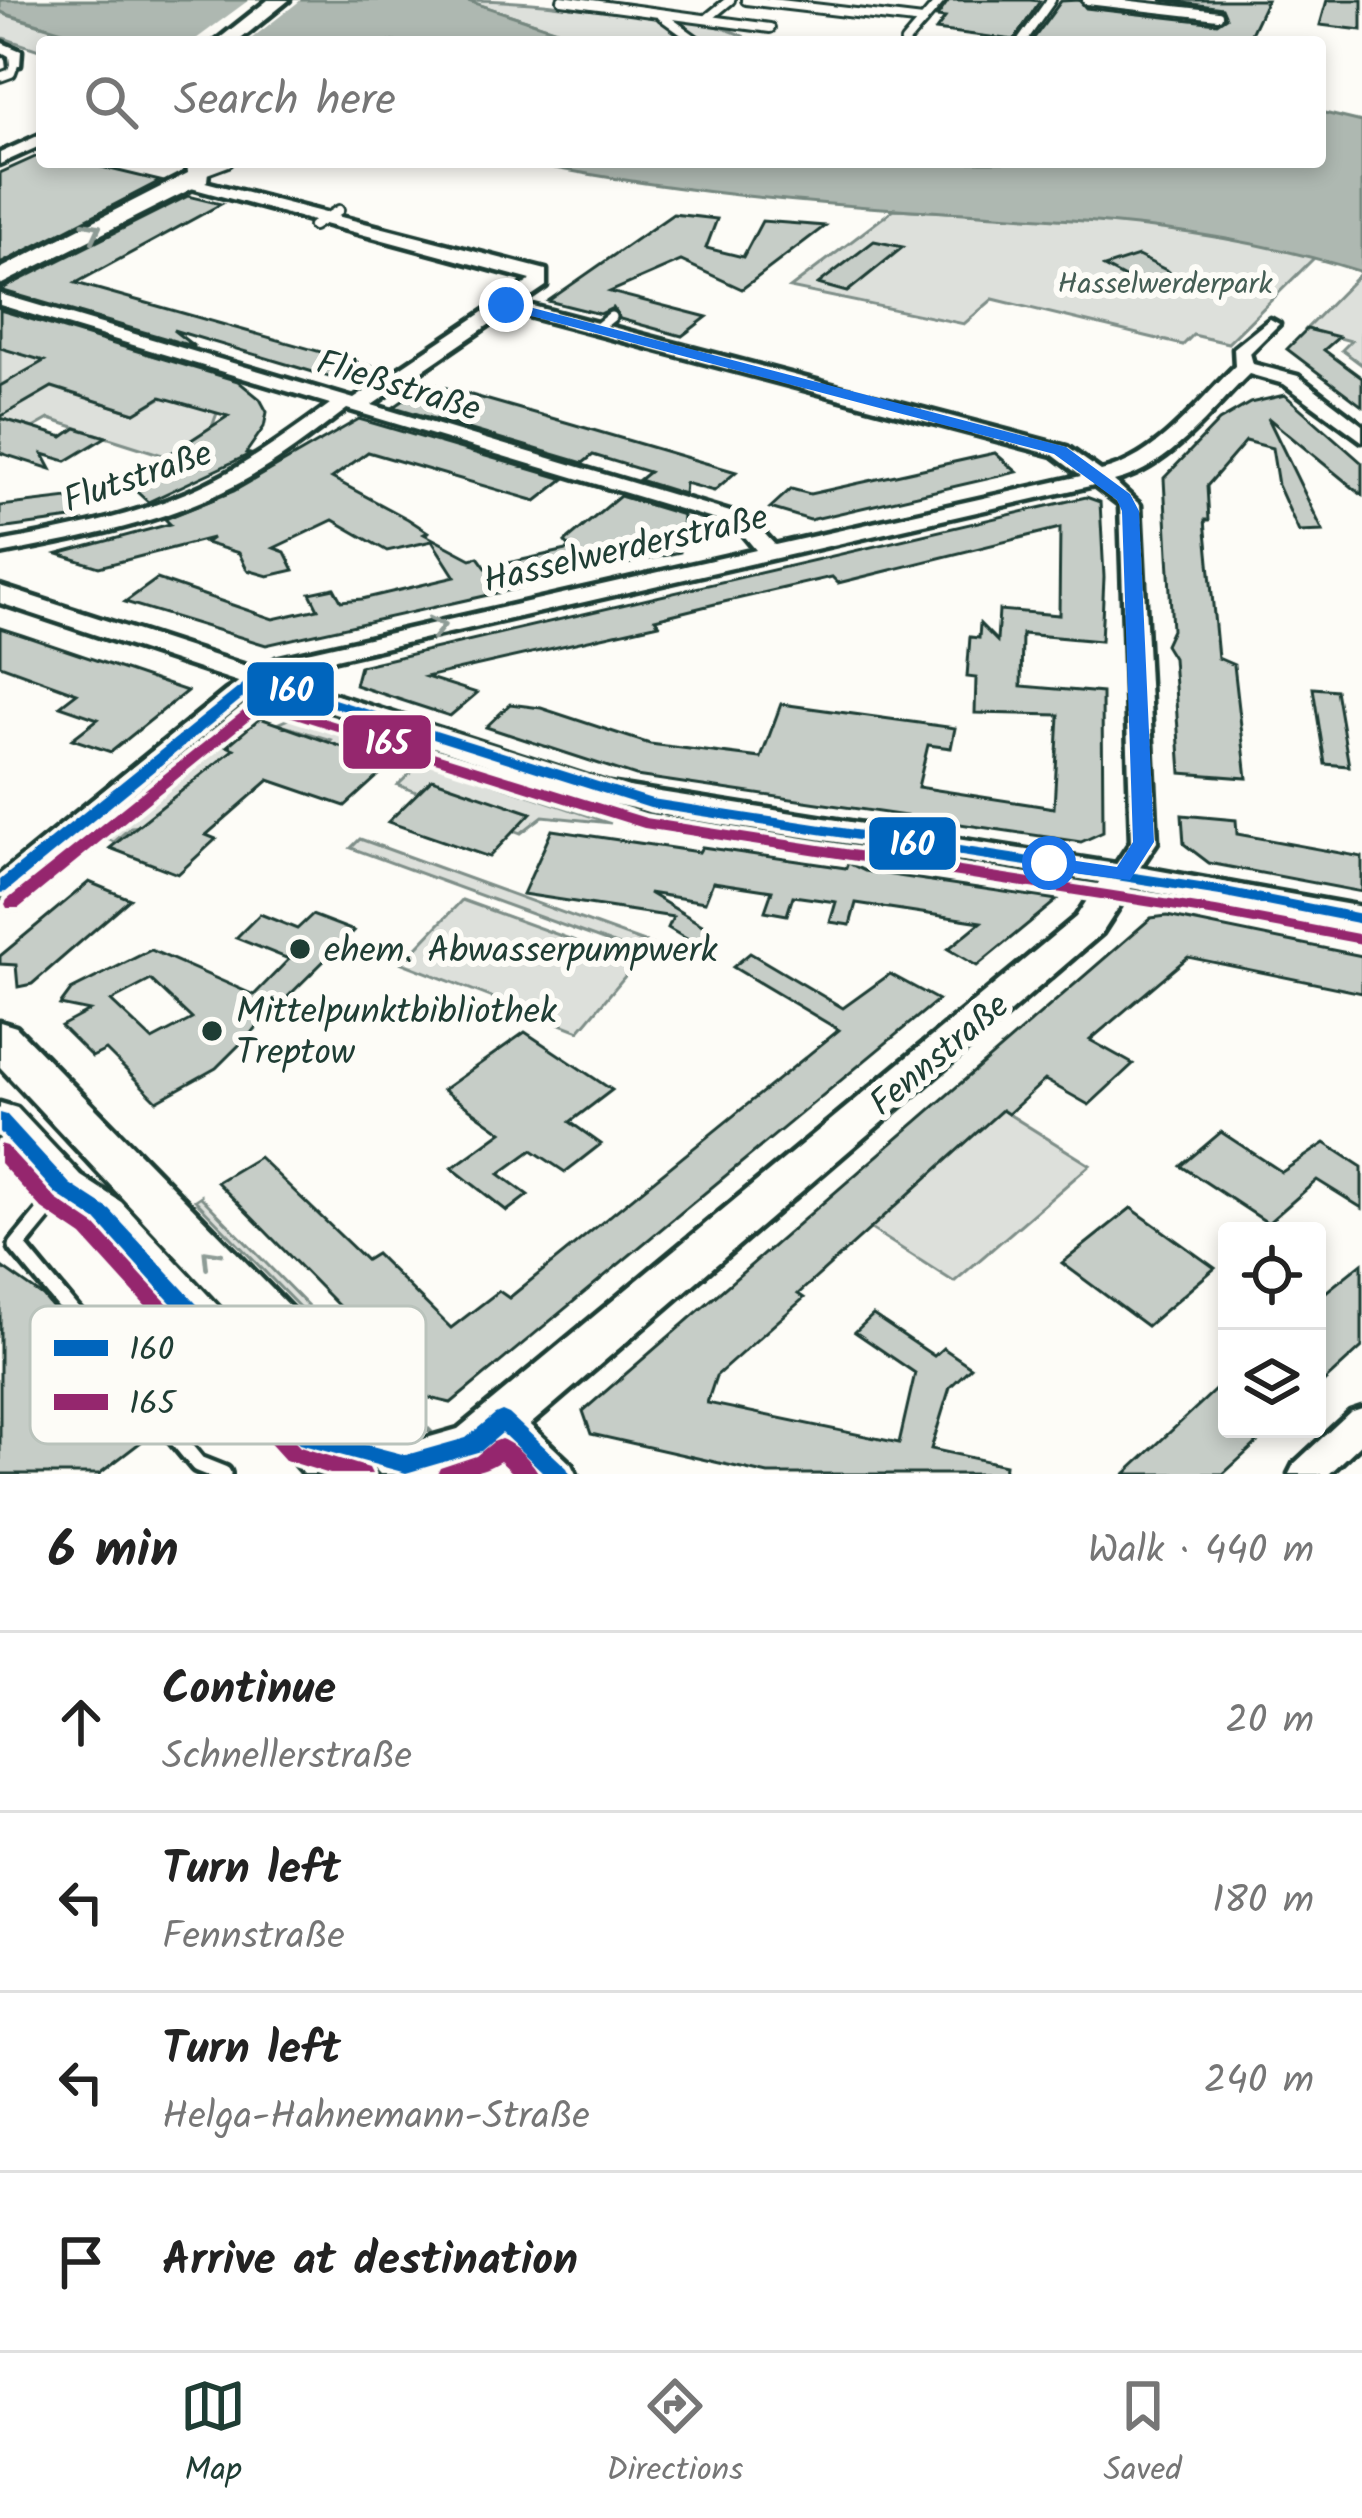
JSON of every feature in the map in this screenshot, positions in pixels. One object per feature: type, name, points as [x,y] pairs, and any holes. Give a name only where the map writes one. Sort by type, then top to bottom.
[{"type":"main road","points":[[233,36],[280,0]]},
{"type":"main road","points":[[0,278],[195,172]]},
{"type":"main road","points":[[1123,875],[1362,919]]},
{"type":"main road","name":"Fennstraße","points":[[411,1469],[472,1445],[502,1420],[1078,934],[1123,875]]},
{"type":"main road","points":[[0,1039],[255,1306]]},
{"type":"main road","points":[[0,1120],[63,1189],[103,1215],[186,1306]]},
{"type":"main road","points":[[387,1444],[411,1469]]},
{"type":"main road","points":[[323,1456],[411,1469]]},
{"type":"street","points":[[0,46],[16,54],[15,62]]},
{"type":"street","points":[[0,159],[36,142]]},
{"type":"street","name":"Flutstraße","points":[[0,548],[122,522],[186,501],[264,460],[542,278],[532,270],[326,218],[195,172]]},
{"type":"street","name":"Fließstraße","points":[[0,299],[743,522],[768,550]]},
{"type":"street","points":[[506,305],[604,323],[1060,451],[1097,478]]},
{"type":"street","name":"Hasselwerderstraße","points":[[0,888],[258,679],[304,658],[1141,466],[1245,367],[1241,352],[1270,324]]},
{"type":"street","points":[[1245,367],[1292,380],[1362,435]]},
{"type":"street","name":"Fennstraße","points":[[1097,478],[1130,506],[1144,842],[1123,875]]},
{"type":"street","points":[[0,594],[621,796],[1123,875]]},
{"type":"street","points":[[502,1420],[559,1474]]},
{"type":"street","points":[[1306,1474],[1362,1422]]},
{"type":"lane","points":[[562,0],[770,28]]},
{"type":"lane","points":[[709,17],[730,0]]},
{"type":"lane","points":[[746,0],[923,21]]},
{"type":"lane","points":[[910,36],[940,0]]},
{"type":"lane","points":[[1026,36],[1051,0]]},
{"type":"lane","points":[[1087,0],[1218,15]]},
{"type":"lane","points":[[650,10],[692,36]]},
{"type":"lane","points":[[0,77],[11,73],[15,62]]},
{"type":"lane","points":[[63,1189],[17,1246],[64,1306]]},
{"type":"lane","points":[[171,1444],[191,1469],[223,1474]]},
{"type":"green space","points":[[465,0],[676,18],[743,36],[614,35],[574,36]]},
{"type":"green space","points":[[0,11],[79,36],[36,36],[36,49],[0,37]]},
{"type":"green space","name":"Hasselwerderpark","points":[[894,209],[1158,227],[1315,257],[1228,343],[1193,335],[1183,345],[993,299],[964,324],[790,288]]},
{"type":"green space","points":[[1362,272],[1362,365],[1342,350],[1351,341],[1306,329]]},
{"type":"green space","points":[[0,348],[50,358],[1,385],[120,348],[101,402],[135,413],[168,394],[217,413],[212,427],[172,458],[49,419],[33,428],[0,418]]},
{"type":"green space","points":[[257,711],[268,715],[258,719],[236,748],[144,826],[131,827],[114,842],[105,838]]},
{"type":"green space","points":[[295,716],[400,752],[391,760],[326,745],[331,740],[277,724]]},
{"type":"green space","points":[[424,760],[611,823],[543,816],[521,833],[398,785]]},
{"type":"green space","points":[[360,839],[674,953],[666,963],[351,848]]},
{"type":"green space","points":[[462,900],[636,963],[579,1031],[402,963]]},
{"type":"green space","points":[[1002,1110],[1090,1165],[954,1282],[868,1227]]},
{"type":"green space","points":[[201,1196],[309,1306],[298,1306],[195,1200]]},
{"type":"shaded area","points":[[0,0],[465,0],[575,36],[79,36],[0,11]]},
{"type":"shaded area","points":[[1326,113],[1362,122],[1362,272],[1249,243],[1139,226],[863,207],[558,168],[1326,168]]},
{"type":"pier","points":[[249,0],[301,0],[255,36],[200,36]]},
{"type":"building","points":[[949,0],[1040,1],[1017,36],[936,30],[945,18],[937,17]]},
{"type":"building","points":[[1160,0],[1267,0],[1250,36],[1035,36],[1061,1],[1217,23],[1226,17],[1222,8]]},
{"type":"building","points":[[1327,0],[1362,0],[1362,30],[1320,25]]},
{"type":"building","points":[[36,157],[36,168],[106,168],[160,181],[0,264],[0,173]]},
{"type":"building","points":[[188,196],[221,204],[76,283],[378,368],[353,384],[173,330],[195,347],[0,290]]},
{"type":"building","points":[[673,214],[717,219],[706,248],[743,257],[762,221],[825,226],[742,289],[681,261],[610,292],[707,317],[682,336],[620,319],[613,308],[600,314],[548,301]]},
{"type":"building","points":[[874,241],[903,247],[847,292],[818,284]]},
{"type":"building","points":[[1138,256],[1172,275],[1140,286],[1104,267]]},
{"type":"building","points":[[0,310],[238,381],[260,399],[267,412],[264,427],[246,453],[250,454],[148,502],[125,481],[163,465],[156,463],[228,416],[161,397],[135,413],[52,387],[0,417],[0,386],[44,361],[0,348]]},
{"type":"building","points":[[1307,329],[1339,337],[1324,350],[1362,378],[1362,406],[1287,349]]},
{"type":"building","points":[[429,383],[736,472],[714,491],[685,483],[684,494],[639,480],[649,472],[593,455],[583,463],[394,407]]},
{"type":"building","points":[[1285,395],[1362,463],[1362,495],[1268,418],[1323,531],[1299,532],[1278,485],[1272,448],[1246,441],[1207,486],[1209,520],[1205,520],[1218,658],[1234,665],[1247,778],[1181,773],[1173,658],[1165,645],[1172,630],[1164,478],[1219,421],[1250,403]]},
{"type":"building","points":[[0,418],[63,437],[76,428],[106,437],[66,461],[43,454],[51,469],[0,453]]},
{"type":"building","points":[[359,419],[564,479],[536,501],[368,452],[332,478],[408,519],[428,532],[424,534],[471,559],[478,557],[486,568],[571,549],[565,542],[620,496],[683,515],[680,552],[266,645],[125,602],[157,579],[273,619],[318,609],[310,593],[334,588],[341,601],[362,599],[455,577],[432,541],[387,551],[333,520],[274,548],[285,552],[294,570],[268,576],[247,570],[239,553],[205,543],[212,538],[99,567],[58,554],[170,524],[165,519],[234,491]]},
{"type":"building","points":[[995,453],[1017,472],[810,520],[770,508],[791,489],[810,494]]},
{"type":"building","points":[[1086,497],[1100,502],[1101,641],[1022,634],[1021,686],[1102,693],[1103,832],[1081,842],[636,776],[486,727],[510,704],[541,708],[650,744],[761,758],[781,704],[955,728],[951,748],[928,745],[918,787],[1054,808],[1059,715],[975,713],[976,678],[967,677],[970,637],[979,638],[980,624],[997,641],[999,610],[1059,615],[1060,528],[838,583],[832,577],[715,604],[655,619],[659,624],[426,677],[477,693],[450,716],[355,685],[360,666]]},
{"type":"building","points":[[68,498],[78,518],[0,529],[0,506]]},
{"type":"building","points":[[0,628],[187,691],[111,752],[72,739],[98,719],[60,706],[77,693],[0,665]]},
{"type":"building","points":[[1313,688],[1336,690],[1349,766],[1325,764]]},
{"type":"building","points":[[260,718],[391,764],[345,806],[269,780],[206,835],[216,839],[178,874],[110,848],[234,749],[227,746]]},
{"type":"building","points":[[432,779],[531,813],[489,857],[388,822]]},
{"type":"building","points":[[1182,815],[1236,820],[1237,834],[1362,857],[1362,892],[1209,863],[1184,844]]},
{"type":"building","points":[[552,830],[699,852],[702,847],[846,868],[848,863],[865,871],[1057,900],[977,966],[948,949],[981,922],[856,903],[850,925],[830,922],[836,902],[793,896],[787,915],[765,911],[772,891],[713,882],[705,902],[649,893],[712,931],[695,944],[668,928],[673,917],[523,894]]},
{"type":"building","points":[[89,882],[130,899],[32,984],[18,987],[16,965],[0,964],[0,956]]},
{"type":"building","points":[[260,914],[297,929],[312,915],[354,931],[216,1068],[157,1101],[106,1050],[92,1057],[61,1026],[89,1011],[60,1005],[71,990],[151,950],[254,995],[289,959],[236,938]],"holes":[[[151,980],[192,1019],[152,1040],[111,1001]]]},
{"type":"building","points":[[1167,916],[1362,956],[1362,993],[1188,957],[1090,1040],[1133,1064],[1089,1105],[1045,1080],[1008,1114],[1002,1110],[798,1294],[804,1298],[716,1376],[707,1403],[899,1443],[915,1373],[855,1332],[873,1315],[934,1356],[943,1348],[971,1367],[950,1387],[931,1449],[1005,1465],[1004,1474],[768,1474],[591,1434],[583,1411],[1151,918]]},
{"type":"building","points":[[750,953],[843,1008],[890,974],[938,1000],[451,1403],[426,1395],[426,1306],[339,1306],[217,1182],[259,1157],[366,1260],[376,1254],[451,1328],[499,1291],[509,1298],[839,1030],[733,967]]},
{"type":"building","points":[[525,1032],[612,1090],[570,1122],[601,1144],[565,1172],[532,1150],[499,1174],[528,1195],[507,1211],[452,1168],[502,1132],[443,1090]]},
{"type":"building","points":[[1221,1132],[1282,1172],[1325,1143],[1362,1167],[1362,1208],[1317,1180],[1266,1222],[1181,1166]]},
{"type":"building","points":[[1131,1208],[1215,1268],[1147,1326],[1062,1263]]},
{"type":"building","points":[[1362,1263],[1362,1347],[1326,1380],[1326,1330],[1326,1292]]},
{"type":"building","points":[[0,1266],[51,1306],[30,1306],[30,1444],[138,1444],[99,1474],[0,1474]]},
{"type":"building","points":[[1218,1387],[1218,1438],[1262,1438],[1223,1474],[1125,1474]]},
{"type":"transit line","name":"160","points":[[0,888],[258,679],[650,803],[1220,891],[1362,919]]},
{"type":"transit line","name":"165","points":[[13,904],[262,703],[644,823],[1216,912],[1358,940]]},
{"type":"transit line","name":"160","points":[[0,1120],[63,1189],[103,1215],[186,1306]]},
{"type":"transit line","name":"165","points":[[0,1151],[49,1204],[89,1231],[158,1306]]},
{"type":"transit line","name":"160","points":[[330,1444],[406,1464],[473,1445],[502,1420],[559,1474]]},
{"type":"transit line","name":"165","points":[[284,1444],[293,1454],[361,1474]]},
{"type":"transit line","name":"165","points":[[448,1474],[483,1463],[501,1448],[528,1474]]},
{"type":"place","name":"ehem. Abwasserpumpwerk","points":[[300,949]]},
{"type":"place","name":"Mittelpunktbibliothek Treptow","points":[[212,1031]]},
{"type":"route","points":[[506,305],[1060,451],[1124,497],[1130,506],[1144,842],[1123,875],[1049,863]]}]
